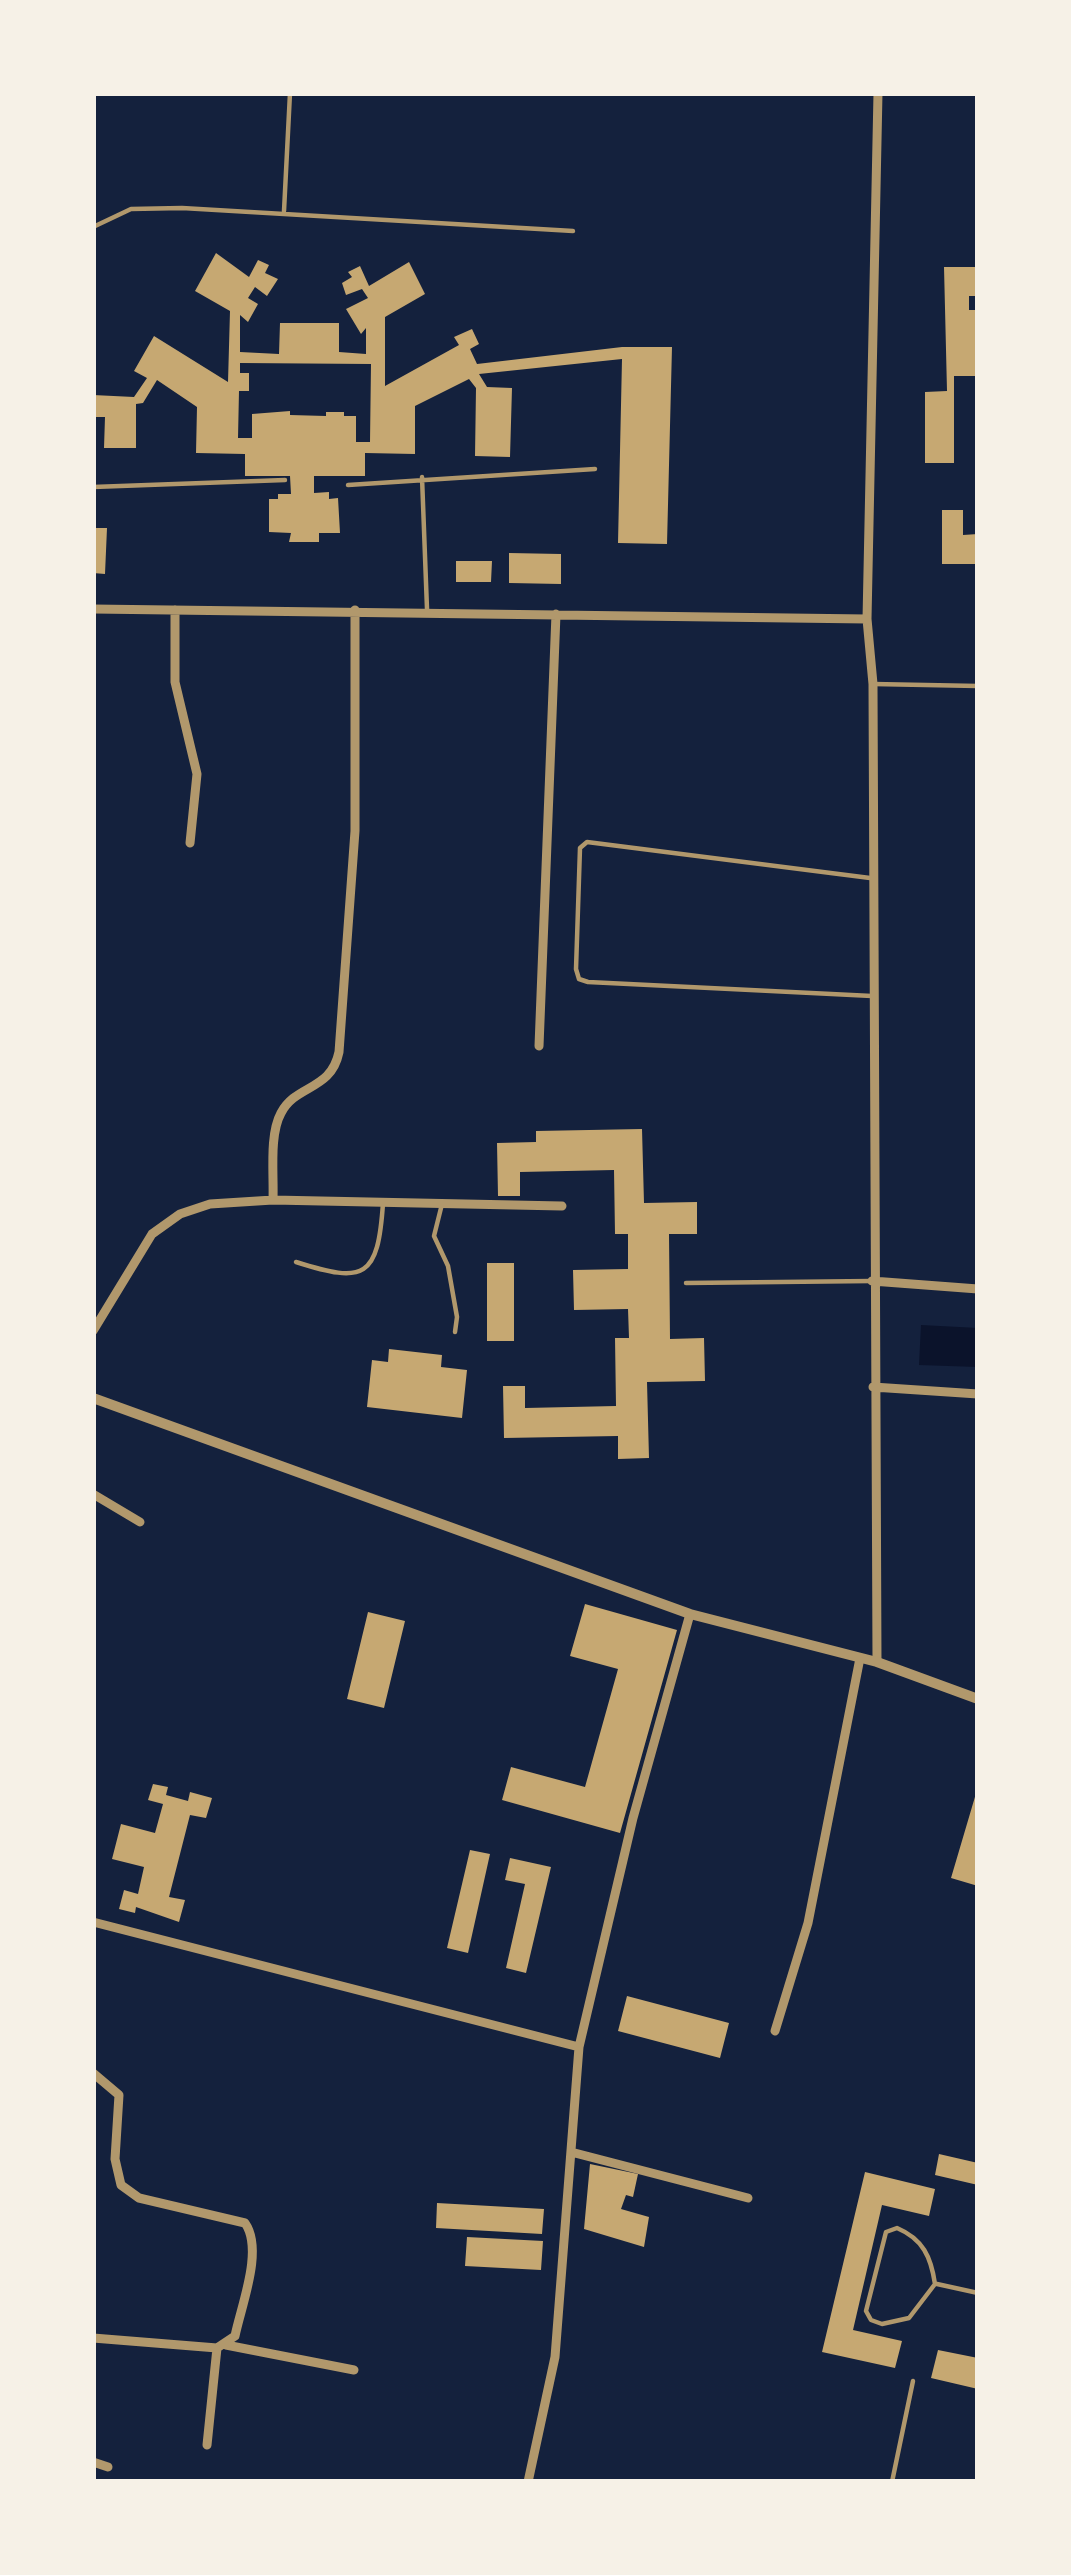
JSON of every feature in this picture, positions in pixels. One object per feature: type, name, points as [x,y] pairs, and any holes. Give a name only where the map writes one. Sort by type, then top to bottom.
[{"type":"street","points":[[877,1663],[873,683],[866,620],[878,93]]},
{"type":"street","points":[[93,609],[866,620]]},
{"type":"street","points":[[176,610],[176,682],[197,773],[190,843]]},
{"type":"street","points":[[273,1200],[279,1115],[288,1102],[332,1075],[339,1052],[355,831],[355,610]]},
{"type":"street","points":[[539,1046],[556,614]]},
{"type":"street","points":[[93,1331],[139,1254],[163,1224],[210,1204],[273,1200],[562,1206]]},
{"type":"street","points":[[872,1281],[978,1289]]},
{"type":"street","points":[[874,1387],[978,1394]]},
{"type":"street","points":[[93,1398],[690,1614],[877,1663],[978,1699]]},
{"type":"street","points":[[93,1494],[140,1522]]},
{"type":"street","points":[[528,2482],[555,2356],[579,2047],[633,1819],[690,1614]]},
{"type":"street","points":[[775,2031],[808,1923],[860,1658]]},
{"type":"street","points":[[94,1924],[579,2047]]},
{"type":"street","points":[[93,2073],[119,2095],[116,2159],[121,2185],[129,2193],[245,2223],[251,2232],[252,2252],[235,2336],[222,2347],[207,2445]]},
{"type":"street","points":[[571,2152],[748,2198]]},
{"type":"street","points":[[93,2338],[222,2347],[354,2370]]},
{"type":"street","points":[[93,2462],[108,2467]]},
{"type":"lane","points":[[284,211],[290,93]]},
{"type":"lane","points":[[93,227],[131,209],[284,211],[573,231]]},
{"type":"lane","points":[[348,484],[595,469]]},
{"type":"lane","points":[[422,477],[427,613]]},
{"type":"lane","points":[[93,487],[285,480]]},
{"type":"lane","points":[[873,683],[978,686]]},
{"type":"lane","points":[[872,879],[586,842],[580,848],[576,969],[579,979],[588,982],[872,995]]},
{"type":"lane","points":[[296,1262],[346,1276],[362,1272],[381,1239],[383,1203]]},
{"type":"lane","points":[[442,1204],[434,1236],[448,1266],[457,1316],[455,1332]]},
{"type":"lane","points":[[686,1283],[872,1281]]},
{"type":"lane","points":[[897,2228],[921,2243],[931,2260],[934,2284],[925,2302],[908,2318],[882,2324],[866,2312],[886,2232],[897,2228]]},
{"type":"lane","points":[[934,2284],[978,2293]]},
{"type":"lane","points":[[892,2482],[913,2381]]},
{"type":"water","points":[[921,1325],[978,1328],[978,1367],[919,1365]]},
{"type":"building","points":[[216,253],[249,277],[258,260],[269,265],[265,273],[278,279],[267,296],[255,287],[248,298],[258,304],[248,322],[240,315],[240,352],[279,354],[280,323],[339,323],[339,352],[366,354],[366,328],[361,334],[346,309],[368,298],[362,289],[346,295],[342,283],[352,277],[348,272],[360,266],[369,286],[409,262],[425,294],[385,317],[385,386],[459,345],[454,337],[472,329],[479,344],[470,349],[477,364],[622,347],[672,347],[667,544],[618,543],[622,359],[479,374],[487,387],[512,388],[510,457],[475,456],[476,388],[469,379],[415,406],[415,454],[365,453],[365,476],[314,476],[314,493],[329,492],[329,499],[338,498],[340,533],[319,533],[319,542],[289,542],[291,533],[269,532],[269,499],[291,494],[290,476],[245,476],[245,454],[196,453],[197,407],[157,380],[143,403],[136,404],[136,448],[104,448],[105,417],[93,417],[93,395],[134,397],[147,378],[134,371],[154,336],[228,382],[230,311],[195,291]],"holes":[[[240,363],[371,364],[370,442],[356,442],[356,416],[344,416],[344,412],[326,412],[326,416],[290,415],[290,411],[252,414],[252,438],[238,438],[239,391],[249,391],[249,373],[240,373]]]},
{"type":"building","points":[[944,267],[978,267],[978,296],[969,296],[969,310],[978,310],[978,376],[954,376],[954,463],[925,463],[925,392],[947,391]]},
{"type":"building","points":[[942,510],[963,510],[963,535],[978,534],[978,564],[942,564]]},
{"type":"building","points":[[93,528],[107,528],[105,574],[93,573]]},
{"type":"building","points":[[509,553],[561,554],[561,584],[509,583]]},
{"type":"building","points":[[456,561],[492,561],[491,582],[456,582]]},
{"type":"building","points":[[642,1129],[644,1203],[697,1202],[697,1234],[669,1234],[670,1339],[704,1338],[705,1381],[647,1382],[649,1458],[618,1459],[618,1436],[504,1438],[503,1386],[525,1386],[525,1408],[616,1406],[615,1338],[629,1338],[628,1309],[574,1310],[573,1270],[628,1269],[628,1234],[615,1234],[614,1170],[520,1172],[520,1196],[498,1196],[497,1143],[536,1142],[536,1131]]},
{"type":"building","points":[[487,1263],[514,1263],[514,1341],[487,1341]]},
{"type":"building","points":[[389,1349],[442,1355],[441,1367],[467,1370],[462,1418],[367,1407],[372,1360],[388,1362]]},
{"type":"building","points":[[585,1604],[677,1630],[620,1833],[502,1800],[511,1767],[585,1787],[618,1669],[570,1656]]},
{"type":"building","points":[[368,1612],[405,1621],[384,1708],[347,1699]]},
{"type":"building","points":[[153,1784],[168,1787],[166,1795],[188,1801],[190,1792],[212,1798],[206,1818],[190,1815],[169,1897],[185,1900],[179,1922],[136,1907],[135,1913],[119,1909],[124,1890],[138,1894],[144,1867],[112,1859],[121,1824],[155,1833],[163,1804],[148,1800]]},
{"type":"building","points":[[978,1790],[978,1886],[951,1878]]},
{"type":"building","points":[[470,1850],[490,1854],[468,1953],[447,1948]]},
{"type":"building","points":[[510,1858],[551,1867],[526,1973],[506,1968],[525,1884],[505,1880]]},
{"type":"building","points":[[627,1996],[729,2023],[720,2058],[618,2031]]},
{"type":"building","points":[[939,2154],[978,2163],[978,2185],[935,2175]]},
{"type":"building","points":[[590,2164],[638,2174],[633,2197],[626,2195],[621,2209],[649,2217],[644,2247],[584,2229]]},
{"type":"building","points":[[865,2172],[935,2189],[929,2216],[882,2205],[853,2330],[902,2341],[895,2368],[822,2352]]},
{"type":"building","points":[[437,2203],[544,2209],[542,2234],[436,2228]]},
{"type":"building","points":[[467,2237],[543,2241],[541,2270],[465,2266]]},
{"type":"building","points":[[938,2350],[978,2358],[978,2389],[931,2378]]}]
